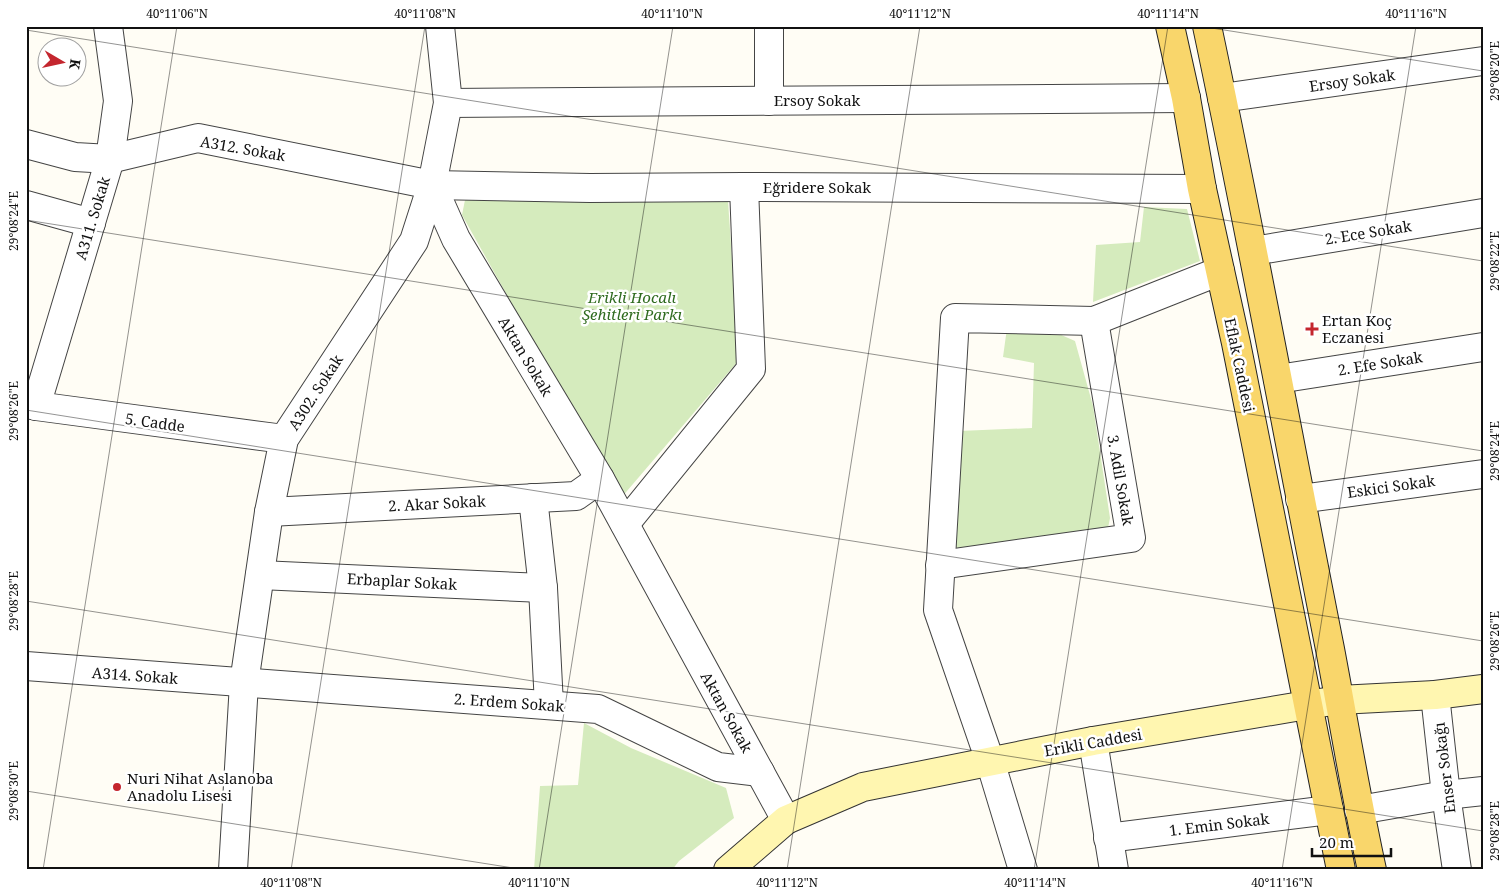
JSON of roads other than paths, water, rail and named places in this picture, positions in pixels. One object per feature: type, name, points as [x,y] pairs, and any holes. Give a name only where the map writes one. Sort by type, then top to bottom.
[{"type":"main road","name":"Eflak Caddesi","points":[[1170,26],[1186,98],[1202,189],[1236,343],[1341,870]]},
{"type":"main road","points":[[1207,26],[1253,251],[1372,870]]},
{"type":"main road","name":"Erikli Caddesi","points":[[728,870],[786,820],[863,787],[1093,741],[1307,705],[1340,700],[1435,695],[1483,689]]},
{"type":"street","name":"A311. Sokak","points":[[31,404],[91,223],[110,158],[118,101],[108,26]]},
{"type":"street","name":"A302. Sokak","points":[[233,870],[244,683],[269,512],[284,439],[414,240],[432,184],[448,102],[440,26]]},
{"type":"street","points":[[769,101],[770,26]]},
{"type":"street","name":"Ersoy Sokak","points":[[1222,98],[1483,61]]},
{"type":"street","name":"Ersoy Sokak","points":[[448,102],[1186,98]]},
{"type":"street","name":"A312. Sokak","points":[[26,144],[75,157],[110,158],[198,138],[432,184]]},
{"type":"street","name":"Eğridere Sokak","points":[[432,184],[590,188],[1202,189]]},
{"type":"street","name":"Aktan Sokak","points":[[432,184],[456,239],[600,479],[786,820]]},
{"type":"street","points":[[625,524],[751,370],[744,187]]},
{"type":"street","points":[[26,205],[91,223]]},
{"type":"street","name":"2. Ece Sokak","points":[[1253,251],[1483,213]]},
{"type":"street","points":[[1023,870],[990,761],[938,610],[955,318],[1094,321],[1220,271]]},
{"type":"street","name":"3. Adil Sokak","points":[[940,565],[1131,538],[1094,321]]},
{"type":"street","name":"2. Efe Sokak","points":[[1278,379],[1483,347]]},
{"type":"street","name":"5. Cadde","points":[[31,404],[284,439]]},
{"type":"street","name":"Eskici Sokak","points":[[1300,498],[1483,474]]},
{"type":"street","name":"2. Akar Sokak","points":[[269,512],[576,496],[600,479]]},
{"type":"street","points":[[533,498],[543,588],[549,706]]},
{"type":"street","name":"Erbaplar Sokak","points":[[260,575],[543,588]]},
{"type":"street","name":"A314. Sokak","points":[[26,666],[244,683]]},
{"type":"street","name":"2. Erdem Sokak","points":[[244,683],[598,709],[718,767],[760,772]]},
{"type":"street","name":"Enser Sokağı","points":[[1435,695],[1457,870]]},
{"type":"street","points":[[1093,741],[1114,870]]},
{"type":"street","points":[[1359,810],[1446,794],[1483,791]]},
{"type":"street","name":"1. Emin Sokak","points":[[1108,838],[1329,810]]},
{"type":"place","name":"Ertan Koç Eczanesi","points":[[1312,329]]},
{"type":"place","name":"Nuri Nihat Aslanoba Anadolu Lisesi","points":[[117,787]]},
{"type":"park label","name":"Erikli Hocalı Şehitleri Parkı","points":[[632,306]]}]
